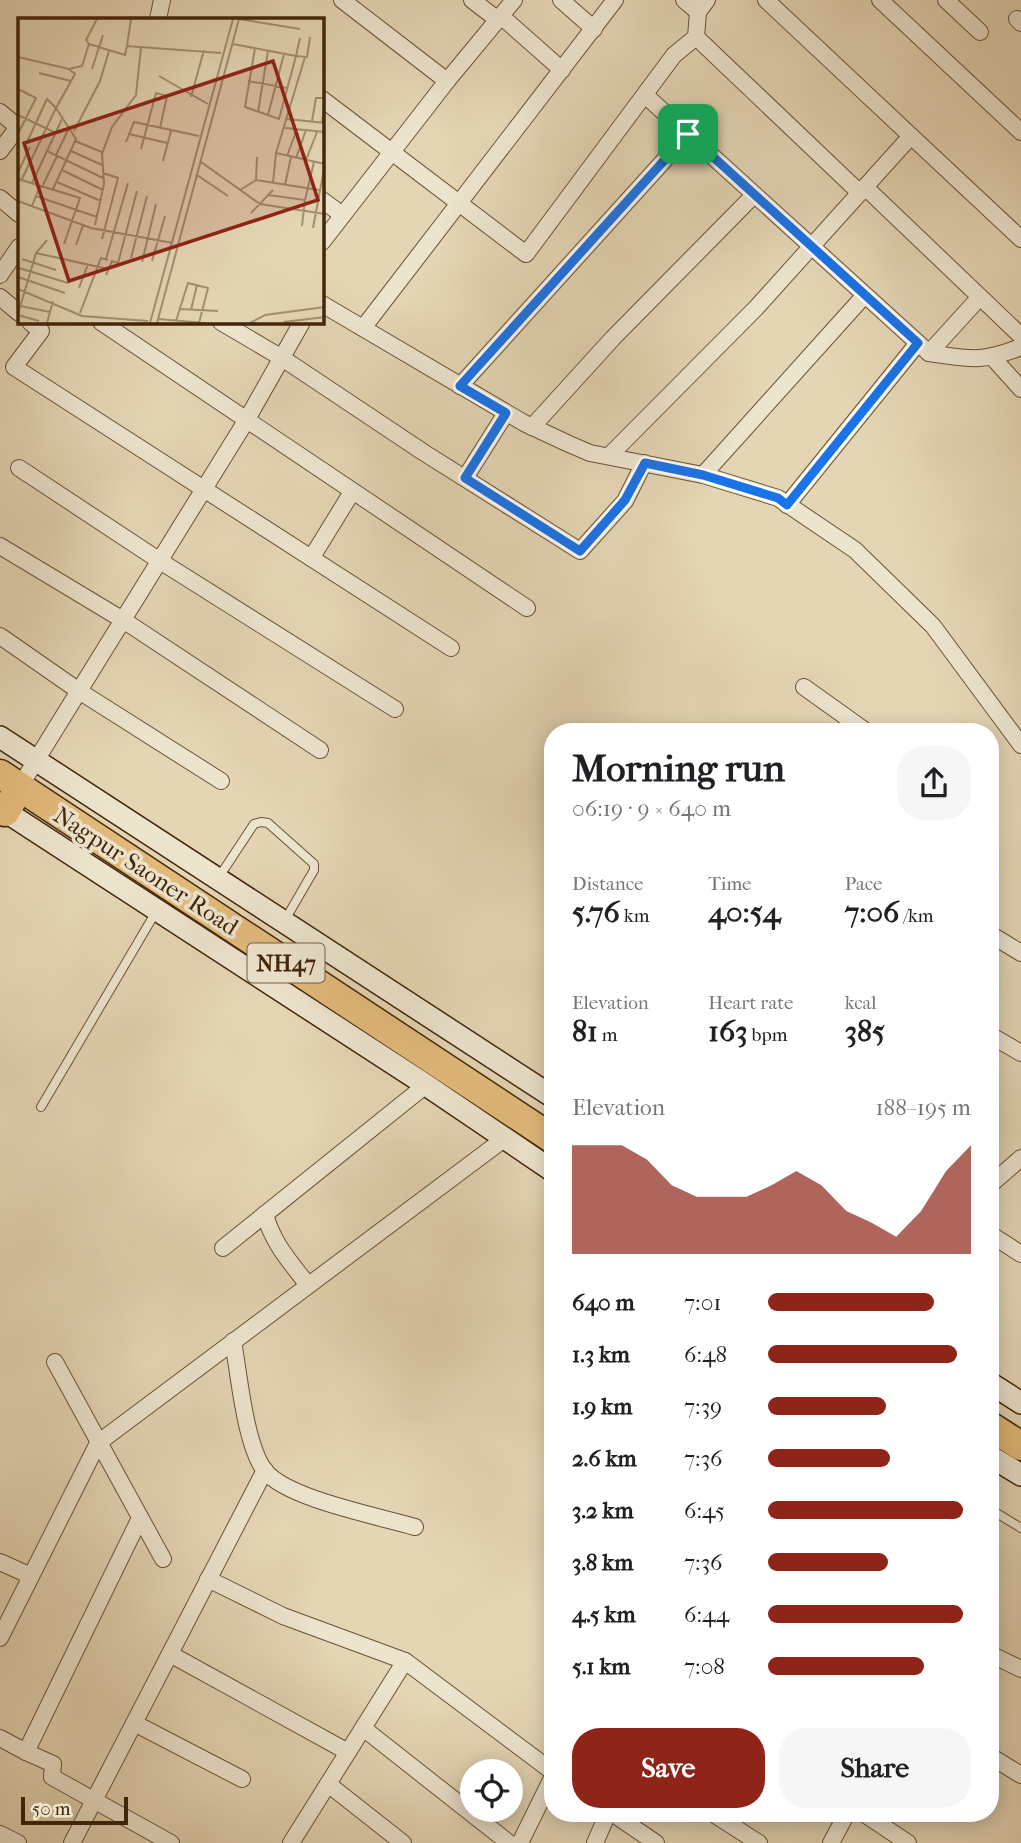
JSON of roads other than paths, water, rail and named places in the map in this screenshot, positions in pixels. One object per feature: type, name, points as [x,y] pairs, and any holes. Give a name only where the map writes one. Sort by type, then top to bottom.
[{"type":"highway","points":[[3,810],[12,764]]},
{"type":"highway","name":"Nagpur Saoner Road","points":[[12,764],[544,1114]]},
{"type":"highway","name":"Nagpur Saoner Road","points":[[12,764],[544,1133]]},
{"type":"highway","points":[[999,1411],[1021,1424]]},
{"type":"highway","points":[[999,1432],[1021,1446]]},
{"type":"street","points":[[158,18],[162,0]]},
{"type":"street","points":[[342,0],[447,81]]},
{"type":"street","points":[[472,0],[499,18],[562,70]]},
{"type":"street","points":[[324,239],[341,214],[514,0]]},
{"type":"street","points":[[561,0],[594,29]]},
{"type":"street","points":[[363,328],[615,0]]},
{"type":"street","points":[[324,100],[526,254],[674,55],[696,37],[703,6],[684,0]]},
{"type":"street","points":[[766,0],[1019,234]]},
{"type":"street","points":[[880,0],[1021,132]]},
{"type":"street","points":[[946,0],[980,32]]},
{"type":"street","points":[[696,37],[1021,337]]},
{"type":"street","points":[[645,94],[924,348],[974,360],[993,358],[1021,347]]},
{"type":"street","points":[[0,112],[18,126]]},
{"type":"street","points":[[0,151],[18,128]]},
{"type":"street","points":[[460,386],[688,134]]},
{"type":"street","points":[[609,456],[756,308],[911,136]]},
{"type":"street","points":[[533,427],[613,338],[754,195]]},
{"type":"street","points":[[0,198],[18,213]]},
{"type":"street","points":[[324,201],[341,214]]},
{"type":"street","points":[[0,275],[18,248]]},
{"type":"street","points":[[703,475],[864,296]]},
{"type":"street","points":[[0,297],[18,312]]},
{"type":"street","points":[[787,505],[924,348],[980,297]]},
{"type":"street","points":[[324,305],[506,413],[590,453],[703,475],[778,498],[855,550],[933,626],[1021,745]]},
{"type":"street","points":[[104,324],[527,608]]},
{"type":"street","points":[[224,324],[282,358],[580,551],[625,500],[645,463]]},
{"type":"street","points":[[301,324],[246,421],[79,691],[12,764],[284,921],[544,1091]]},
{"type":"street","points":[[39,325],[7,363],[452,648]]},
{"type":"street","points":[[993,358],[1021,389]]},
{"type":"street","points":[[465,478],[506,413]]},
{"type":"street","points":[[19,468],[160,561],[395,709]]},
{"type":"street","points":[[312,557],[352,492]]},
{"type":"street","points":[[0,546],[123,620],[320,750]]},
{"type":"street","points":[[0,636],[79,691],[221,781]]},
{"type":"street","points":[[804,687],[846,723]]},
{"type":"street","points":[[3,810],[544,1165]]},
{"type":"street","points":[[999,940],[1021,953]]},
{"type":"street","points":[[999,1040],[1021,1053]]},
{"type":"street","points":[[223,1248],[426,1086]]},
{"type":"street","points":[[0,1638],[97,1443],[504,1139]]},
{"type":"street","points":[[999,1178],[1019,1163]]},
{"type":"street","points":[[265,1214],[269,1231],[277,1245],[308,1285]]},
{"type":"street","points":[[999,1240],[1021,1254]]},
{"type":"street","points":[[233,1341],[249,1430],[265,1470],[278,1483],[300,1494],[415,1527]]},
{"type":"street","points":[[55,1362],[97,1443],[163,1559]]},
{"type":"street","points":[[999,1389],[1021,1403]]},
{"type":"street","points":[[999,1461],[1021,1475]]},
{"type":"street","points":[[72,1843],[265,1470]]},
{"type":"street","points":[[26,1752],[140,1518]]},
{"type":"street","points":[[0,1562],[31,1576]]},
{"type":"street","points":[[208,1579],[283,1616],[405,1661],[544,1767]]},
{"type":"street","points":[[170,1654],[348,1752]]},
{"type":"street","points":[[999,1658],[1021,1669]]},
{"type":"street","points":[[291,1843],[405,1661]]},
{"type":"street","points":[[134,1723],[242,1779]]},
{"type":"street","points":[[363,1728],[509,1843]]},
{"type":"street","points":[[0,1738],[53,1764],[52,1777],[171,1843]]},
{"type":"street","points":[[999,1762],[1021,1775]]},
{"type":"street","points":[[328,1784],[403,1843]]},
{"type":"street","points":[[520,1843],[544,1793]]},
{"type":"street","points":[[595,1843],[606,1822]]},
{"type":"street","points":[[624,1822],[656,1843]]},
{"type":"street","points":[[726,1822],[759,1843]]},
{"type":"street","points":[[831,1843],[842,1822]]},
{"type":"street","points":[[876,1822],[908,1843]]},
{"type":"street","points":[[0,1834],[18,1843]]},
{"type":"lane","points":[[217,880],[254,824],[268,823],[314,864],[314,870],[284,921]]},
{"type":"lane","points":[[41,1107],[158,910]]},
{"type":"lane","points":[[999,1515],[1021,1528]]}]
